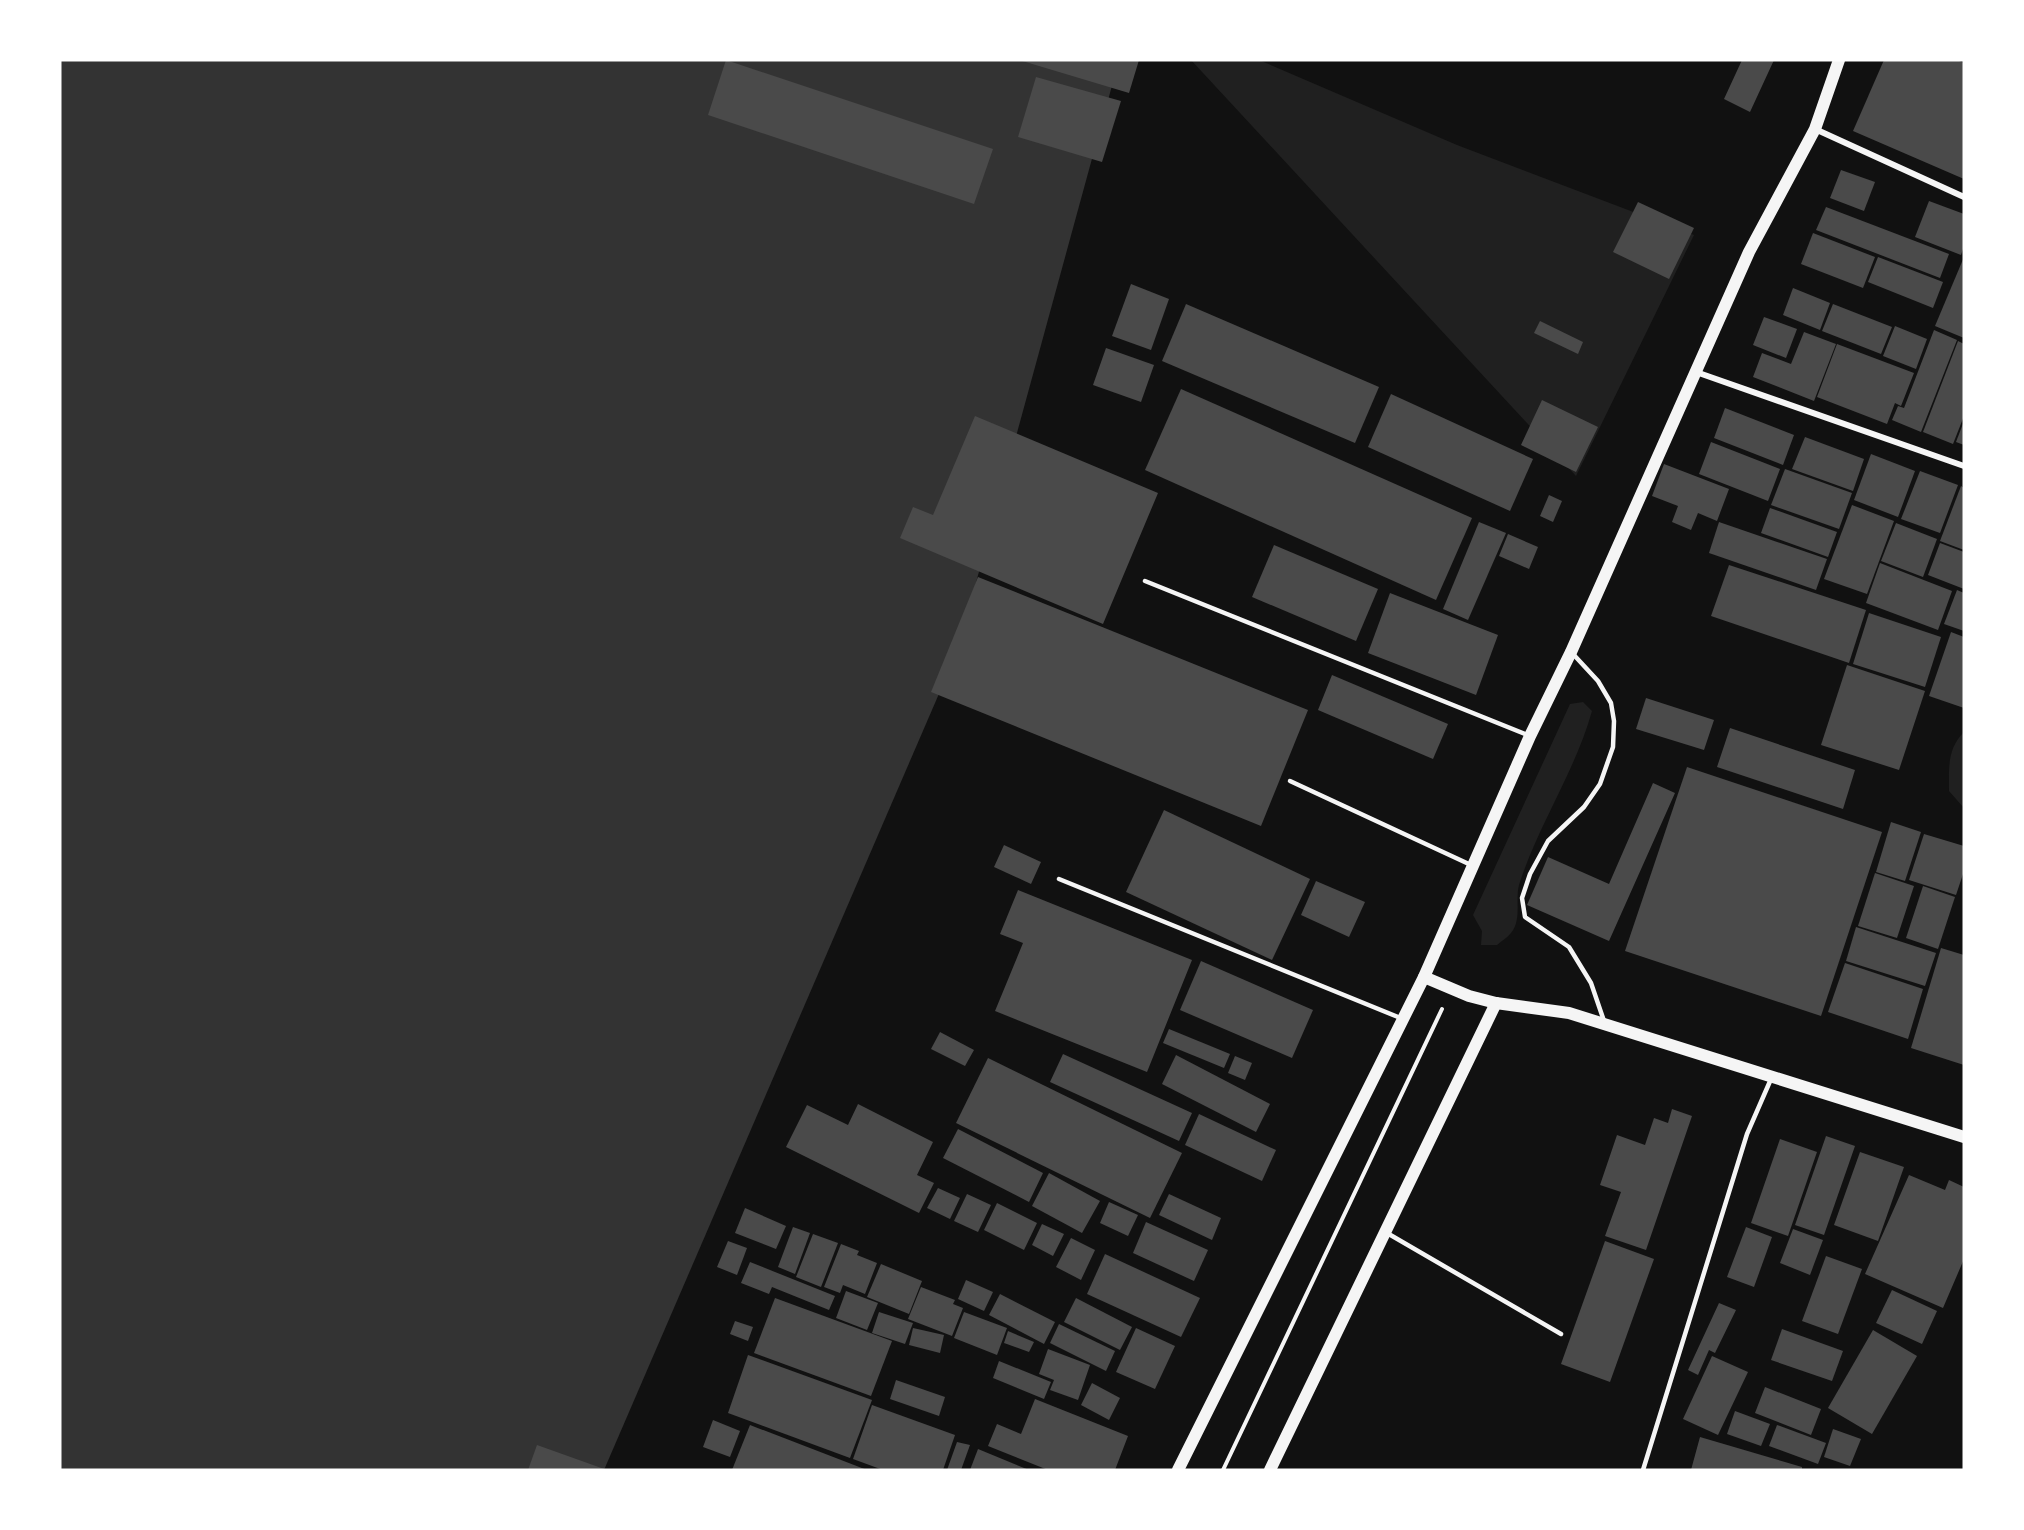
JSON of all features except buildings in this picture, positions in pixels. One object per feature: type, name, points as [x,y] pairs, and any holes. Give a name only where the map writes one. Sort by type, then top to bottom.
[{"type":"main road","points":[[1178,1470],[1424,977],[1530,736],[1571,652],[1749,252],[1815,129],[1839,60]]},
{"type":"main road","points":[[1424,977],[1451,989],[1496,1003],[1569,1013],[1964,1137]]},
{"type":"main road","points":[[1270,1470],[1496,1003]]},
{"type":"street","points":[[1815,129],[1964,197]]},
{"type":"street","points":[[1696,372],[1964,466]]},
{"type":"lane","points":[[1145,581],[1530,736]]},
{"type":"lane","points":[[1571,652],[1598,681],[1611,703],[1614,721],[1613,747],[1600,784],[1584,807],[1548,841],[1530,874],[1522,898],[1525,917],[1569,948],[1591,983],[1605,1024]]},
{"type":"lane","points":[[1290,781],[1473,866]]},
{"type":"lane","points":[[1059,879],[1403,1019]]},
{"type":"lane","points":[[1643,1470],[1747,1134],[1772,1076]]},
{"type":"lane","points":[[1384,1232],[1561,1334]]},
{"type":"path","points":[[1223,1470],[1451,989]]},
{"type":"shaded area","points":[[60,60],[1119,60],[957,652],[604,1470],[60,1470]]},
{"type":"shaded area","points":[[1191,60],[1259,60],[1457,145],[1694,235],[1576,476]]},
{"type":"shaded area","points":[[1583,702],[1592,711],[1585,734],[1527,863],[1519,885],[1514,928],[1497,945],[1481,945],[1482,931],[1473,915],[1570,704]]},
{"type":"shaded area","points":[[1964,732],[1964,808],[1949,791],[1949,767],[1954,745]]}]
